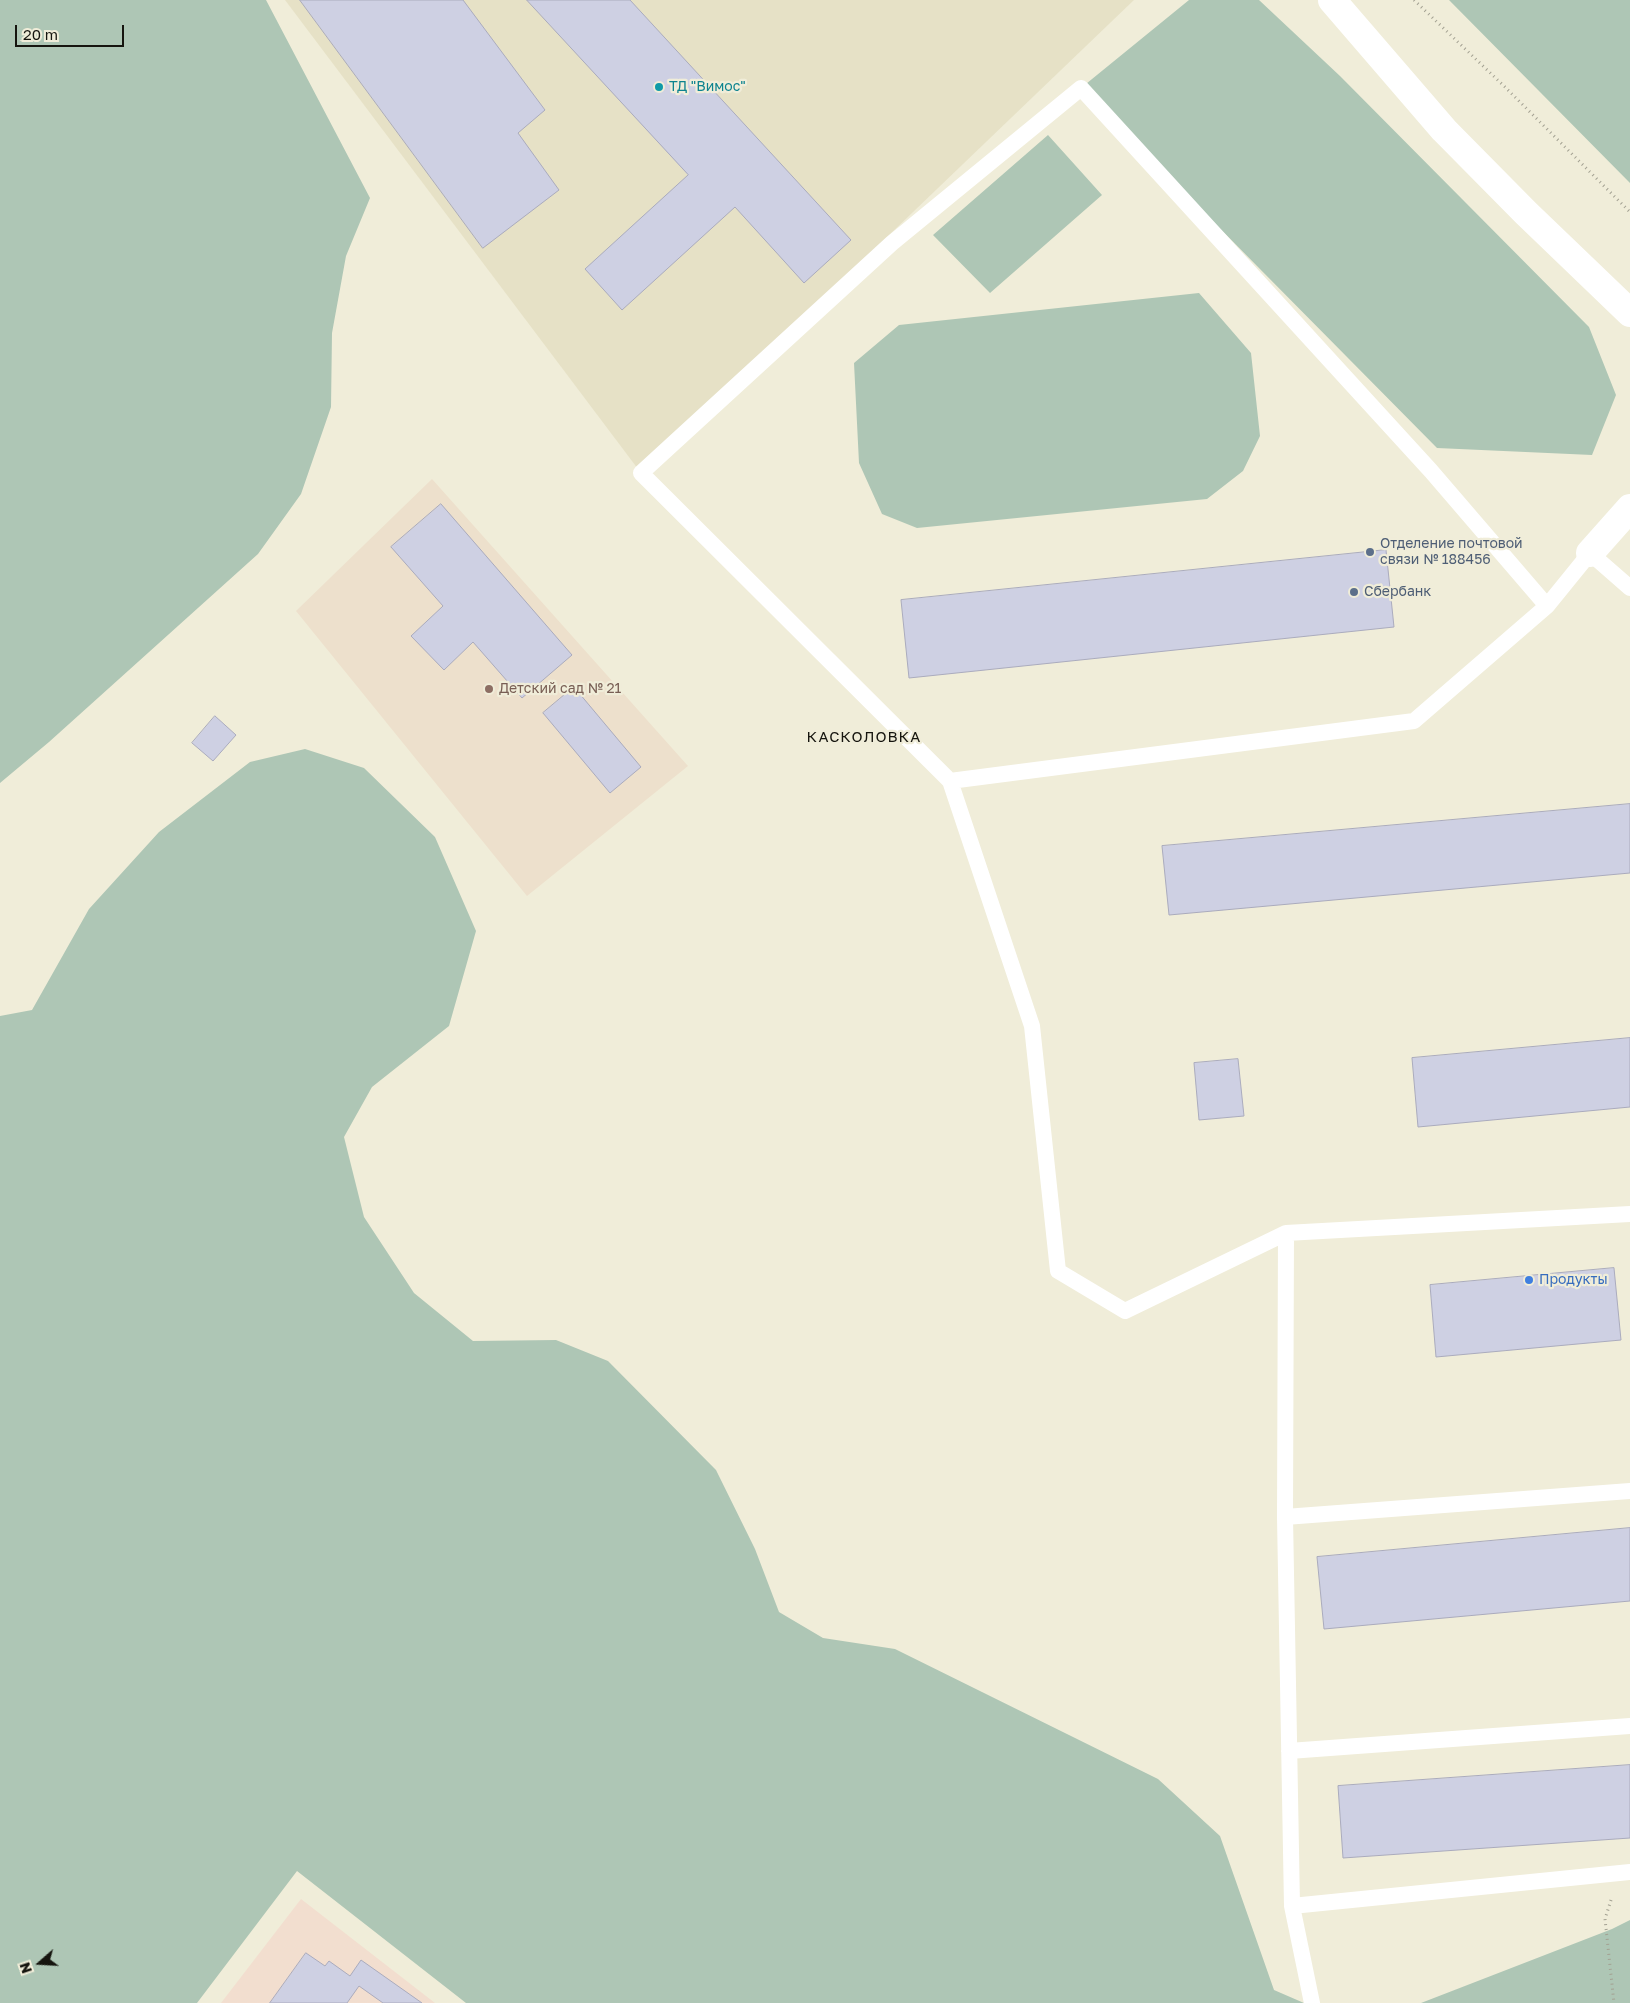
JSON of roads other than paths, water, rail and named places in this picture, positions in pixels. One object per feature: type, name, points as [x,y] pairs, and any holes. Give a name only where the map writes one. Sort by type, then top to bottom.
[{"type":"main road","points":[[1332,0],[1444,130],[1526,213],[1630,313]]},
{"type":"main road","points":[[1590,553],[1630,508]]},
{"type":"lane","points":[[1547,606],[1431,472],[1081,88],[892,242],[641,473],[950,781],[1032,1026],[1058,1271],[1125,1311],[1286,1233],[1630,1214]]},
{"type":"lane","points":[[950,781],[1414,721],[1547,606],[1590,553],[1630,588]]},
{"type":"lane","points":[[1286,1233],[1285,1517],[1292,1906],[1312,2003]]},
{"type":"lane","points":[[1285,1517],[1630,1491]]},
{"type":"lane","points":[[1289,1751],[1630,1726]]},
{"type":"lane","points":[[1292,1906],[1625,1873]]},
{"type":"place","name":"ТД \"Вимос\"","points":[[659,87]]},
{"type":"place","name":"Отделение почтовой связи № 188456","points":[[1370,552]]},
{"type":"place","name":"Сбербанк","points":[[1354,592]]},
{"type":"place","name":"Детский сад № 21","points":[[489,689]]},
{"type":"place","name":"Продукты","points":[[1529,1280]]},
{"type":"district","name":"КАСКОЛОВКА","points":[[864,737]]}]
